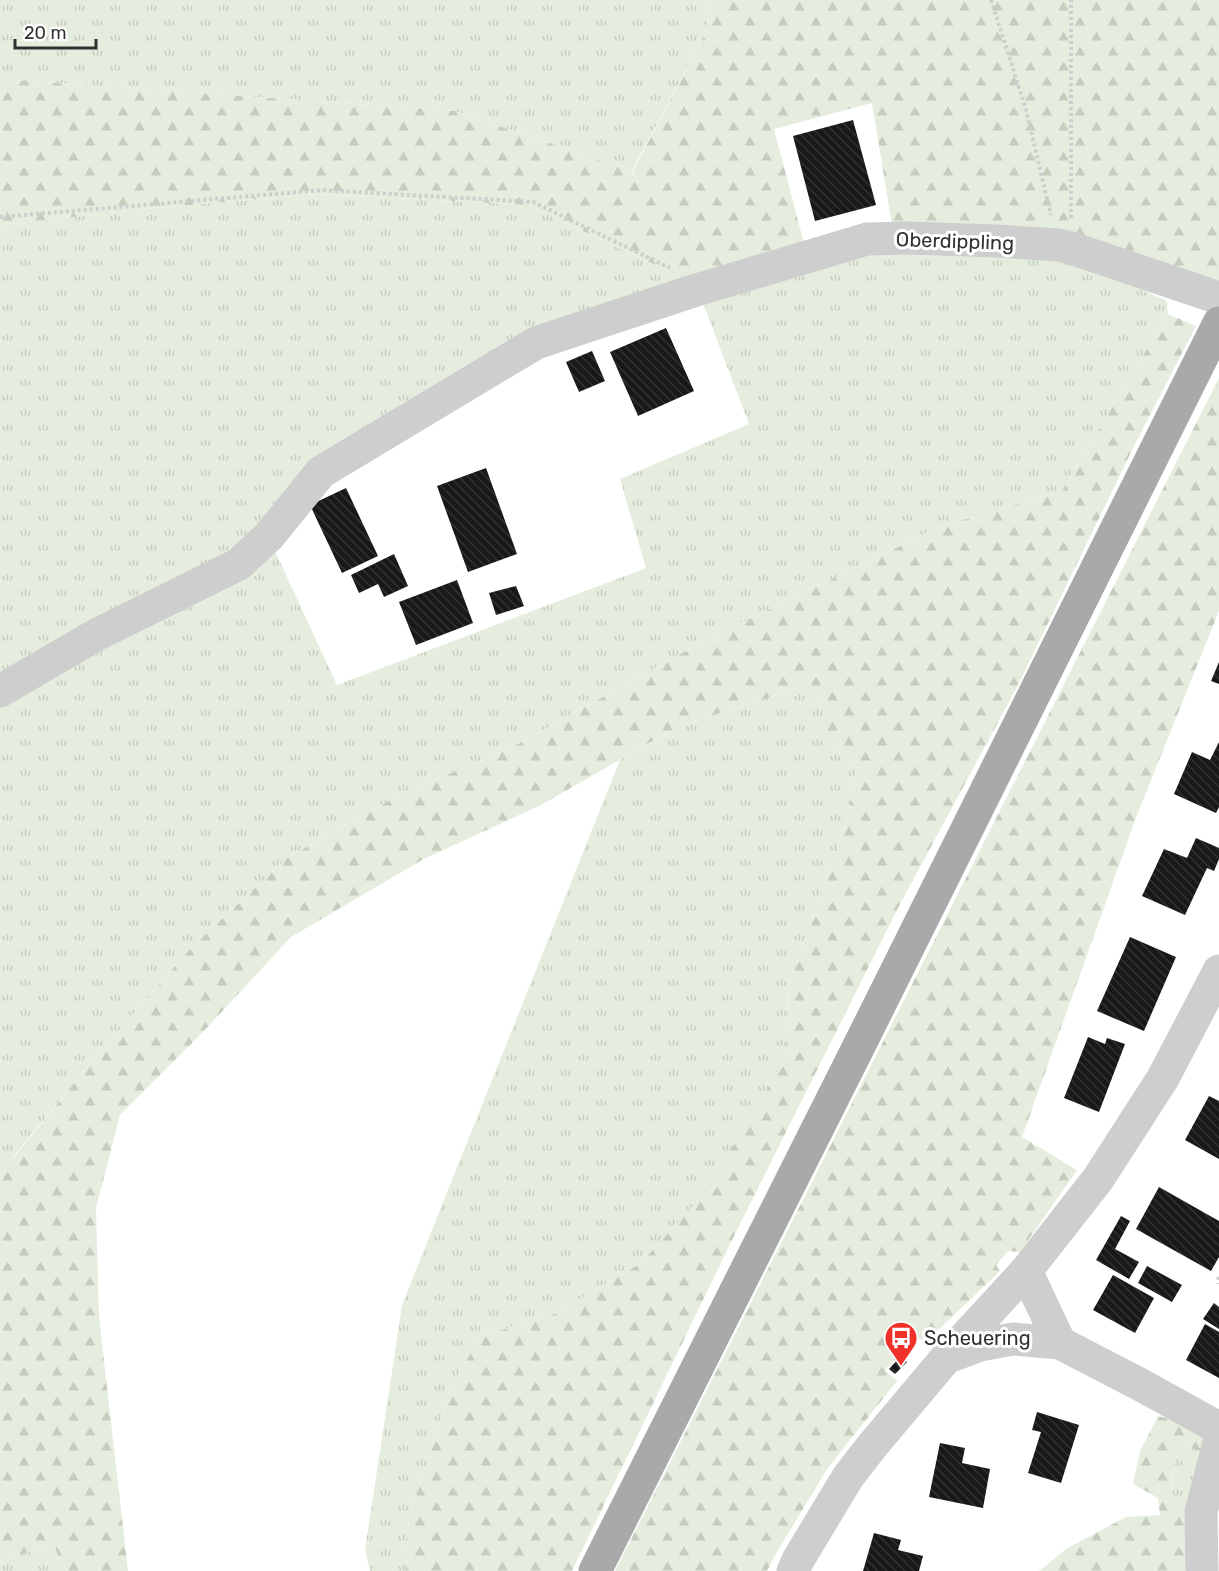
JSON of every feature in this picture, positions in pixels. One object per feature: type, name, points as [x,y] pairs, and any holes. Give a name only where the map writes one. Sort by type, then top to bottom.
[{"type":"main road","points":[[595,1571],[1219,323]]},
{"type":"street","name":"Oberdippling","points":[[0,691],[96,635],[239,564],[269,536],[321,472],[536,343],[699,289],[867,239],[908,238],[1064,246],[1219,298]]},
{"type":"street","points":[[793,1571],[848,1477],[946,1358],[1026,1271],[1098,1179],[1163,1078],[1219,971]]},
{"type":"street","points":[[1026,1271],[1060,1343]]},
{"type":"street","points":[[946,1358],[980,1345],[1013,1339],[1060,1343],[1219,1428]]},
{"type":"street","points":[[1202,1571],[1201,1512],[1219,1443]]},
{"type":"path","points":[[990,0],[1025,106],[1064,246]]},
{"type":"path","points":[[1064,246],[1071,0]]},
{"type":"path","points":[[0,217],[322,189],[533,202],[699,289]]},
{"type":"path","points":[[1219,1277],[1219,1284]]},
{"type":"green space","points":[[0,0],[711,0],[705,34],[632,171],[455,111],[14,80],[0,70]]},
{"type":"green space","points":[[711,0],[1219,0],[1219,281],[893,231],[872,103],[774,129],[806,251],[696,284],[527,205],[316,194],[0,225],[0,70],[14,80],[455,111],[632,171],[636,178],[633,171],[705,34]]},
{"type":"green space","points":[[316,194],[527,205],[696,284],[897,247],[1081,262],[1167,301],[1168,314],[1062,491],[939,527],[704,641],[509,749],[405,792],[287,858],[191,948],[88,1066],[13,1157],[0,1157],[0,225]],"holes":[[[696,285],[749,424],[620,479],[646,568],[337,685],[266,532],[305,483],[387,413],[533,338]]]},
{"type":"green space","points":[[1168,314],[1196,326],[1135,444],[1017,687],[899,906],[733,1238],[572,1571],[405,1571],[409,1518],[451,1388],[480,1336],[555,1314],[641,1263],[706,1191],[785,1059],[788,988],[845,825],[858,768],[826,742],[826,703],[796,689],[677,727],[541,805],[422,860],[291,937],[201,1034],[120,1115],[96,1208],[99,1317],[128,1571],[67,1571],[53,1545],[0,1561],[0,1157],[14,1157],[88,1066],[191,948],[287,858],[405,792],[509,749],[704,641],[939,527],[1062,491]]},
{"type":"green space","points":[[1219,378],[1219,611],[1137,815],[1022,1137],[1077,1170],[1020,1252],[1008,1251],[996,1265],[1000,1271],[926,1342],[916,1338],[885,1370],[897,1381],[827,1469],[767,1571],[615,1571]]},
{"type":"green space","points":[[796,689],[826,703],[826,742],[858,768],[845,825],[788,988],[785,1059],[706,1192],[641,1263],[555,1314],[480,1336],[451,1388],[409,1518],[405,1571],[370,1571],[365,1550],[402,1305],[620,760],[677,727]]},
{"type":"green space","points":[[1158,1416],[1186,1423],[1210,1443],[1203,1455],[1188,1446],[1182,1450],[1173,1467],[1173,1494],[1196,1501],[1202,1571],[1039,1571],[1066,1549],[1126,1517],[1160,1515],[1158,1498],[1133,1484],[1140,1451]]},
{"type":"green space","points":[[1187,1446],[1203,1455],[1196,1501],[1173,1494],[1175,1461],[1181,1450]]},
{"type":"green space","points":[[53,1545],[67,1571],[0,1571],[0,1561]]},
{"type":"building","points":[[853,120],[876,205],[815,221],[793,136]]},
{"type":"building","points":[[666,328],[694,391],[638,416],[610,352]]},
{"type":"building","points":[[592,351],[605,381],[579,392],[566,362]]},
{"type":"building","points":[[486,468],[517,554],[468,572],[437,486]]},
{"type":"building","points":[[346,488],[378,556],[342,573],[310,505]]},
{"type":"building","points":[[394,554],[408,586],[384,597],[378,584],[359,593],[351,575]]},
{"type":"building","points":[[457,580],[473,623],[416,645],[399,602]]},
{"type":"building","points":[[516,586],[524,606],[496,615],[489,593]]},
{"type":"building","points":[[1219,662],[1219,684],[1211,681]]},
{"type":"building","points":[[1219,742],[1219,807],[1216,813],[1174,794],[1192,752],[1210,760]]},
{"type":"building","points":[[1196,838],[1219,848],[1219,859],[1214,871],[1207,868],[1185,915],[1142,896],[1164,849],[1187,858]]},
{"type":"building","points":[[1130,937],[1176,957],[1144,1031],[1097,1011]]},
{"type":"building","points":[[1088,1037],[1105,1044],[1107,1038],[1125,1044],[1099,1112],[1064,1098]]},
{"type":"building","points":[[1209,1096],[1219,1101],[1219,1159],[1185,1140]]},
{"type":"building","points":[[1159,1187],[1219,1221],[1219,1257],[1211,1271],[1136,1229]]},
{"type":"building","points":[[1121,1216],[1130,1221],[1115,1249],[1139,1262],[1129,1279],[1096,1260]]},
{"type":"building","points":[[1147,1266],[1182,1285],[1172,1302],[1138,1283]]},
{"type":"building","points":[[1113,1275],[1154,1298],[1135,1333],[1093,1310]]},
{"type":"building","points":[[1214,1303],[1219,1307],[1219,1329],[1203,1319]]},
{"type":"building","points":[[1205,1324],[1219,1332],[1219,1378],[1186,1360]]},
{"type":"building","points":[[901,1356],[907,1362],[895,1374],[889,1369]]},
{"type":"building","points":[[1037,1412],[1079,1425],[1061,1483],[1028,1473],[1041,1432],[1032,1430]]},
{"type":"building","points":[[940,1443],[965,1448],[962,1463],[990,1469],[983,1508],[929,1497]]},
{"type":"building","points":[[874,1533],[901,1540],[898,1550],[923,1556],[919,1571],[863,1571]]},
{"type":"place","name":"Scheuering","points":[[901,1367]]}]
